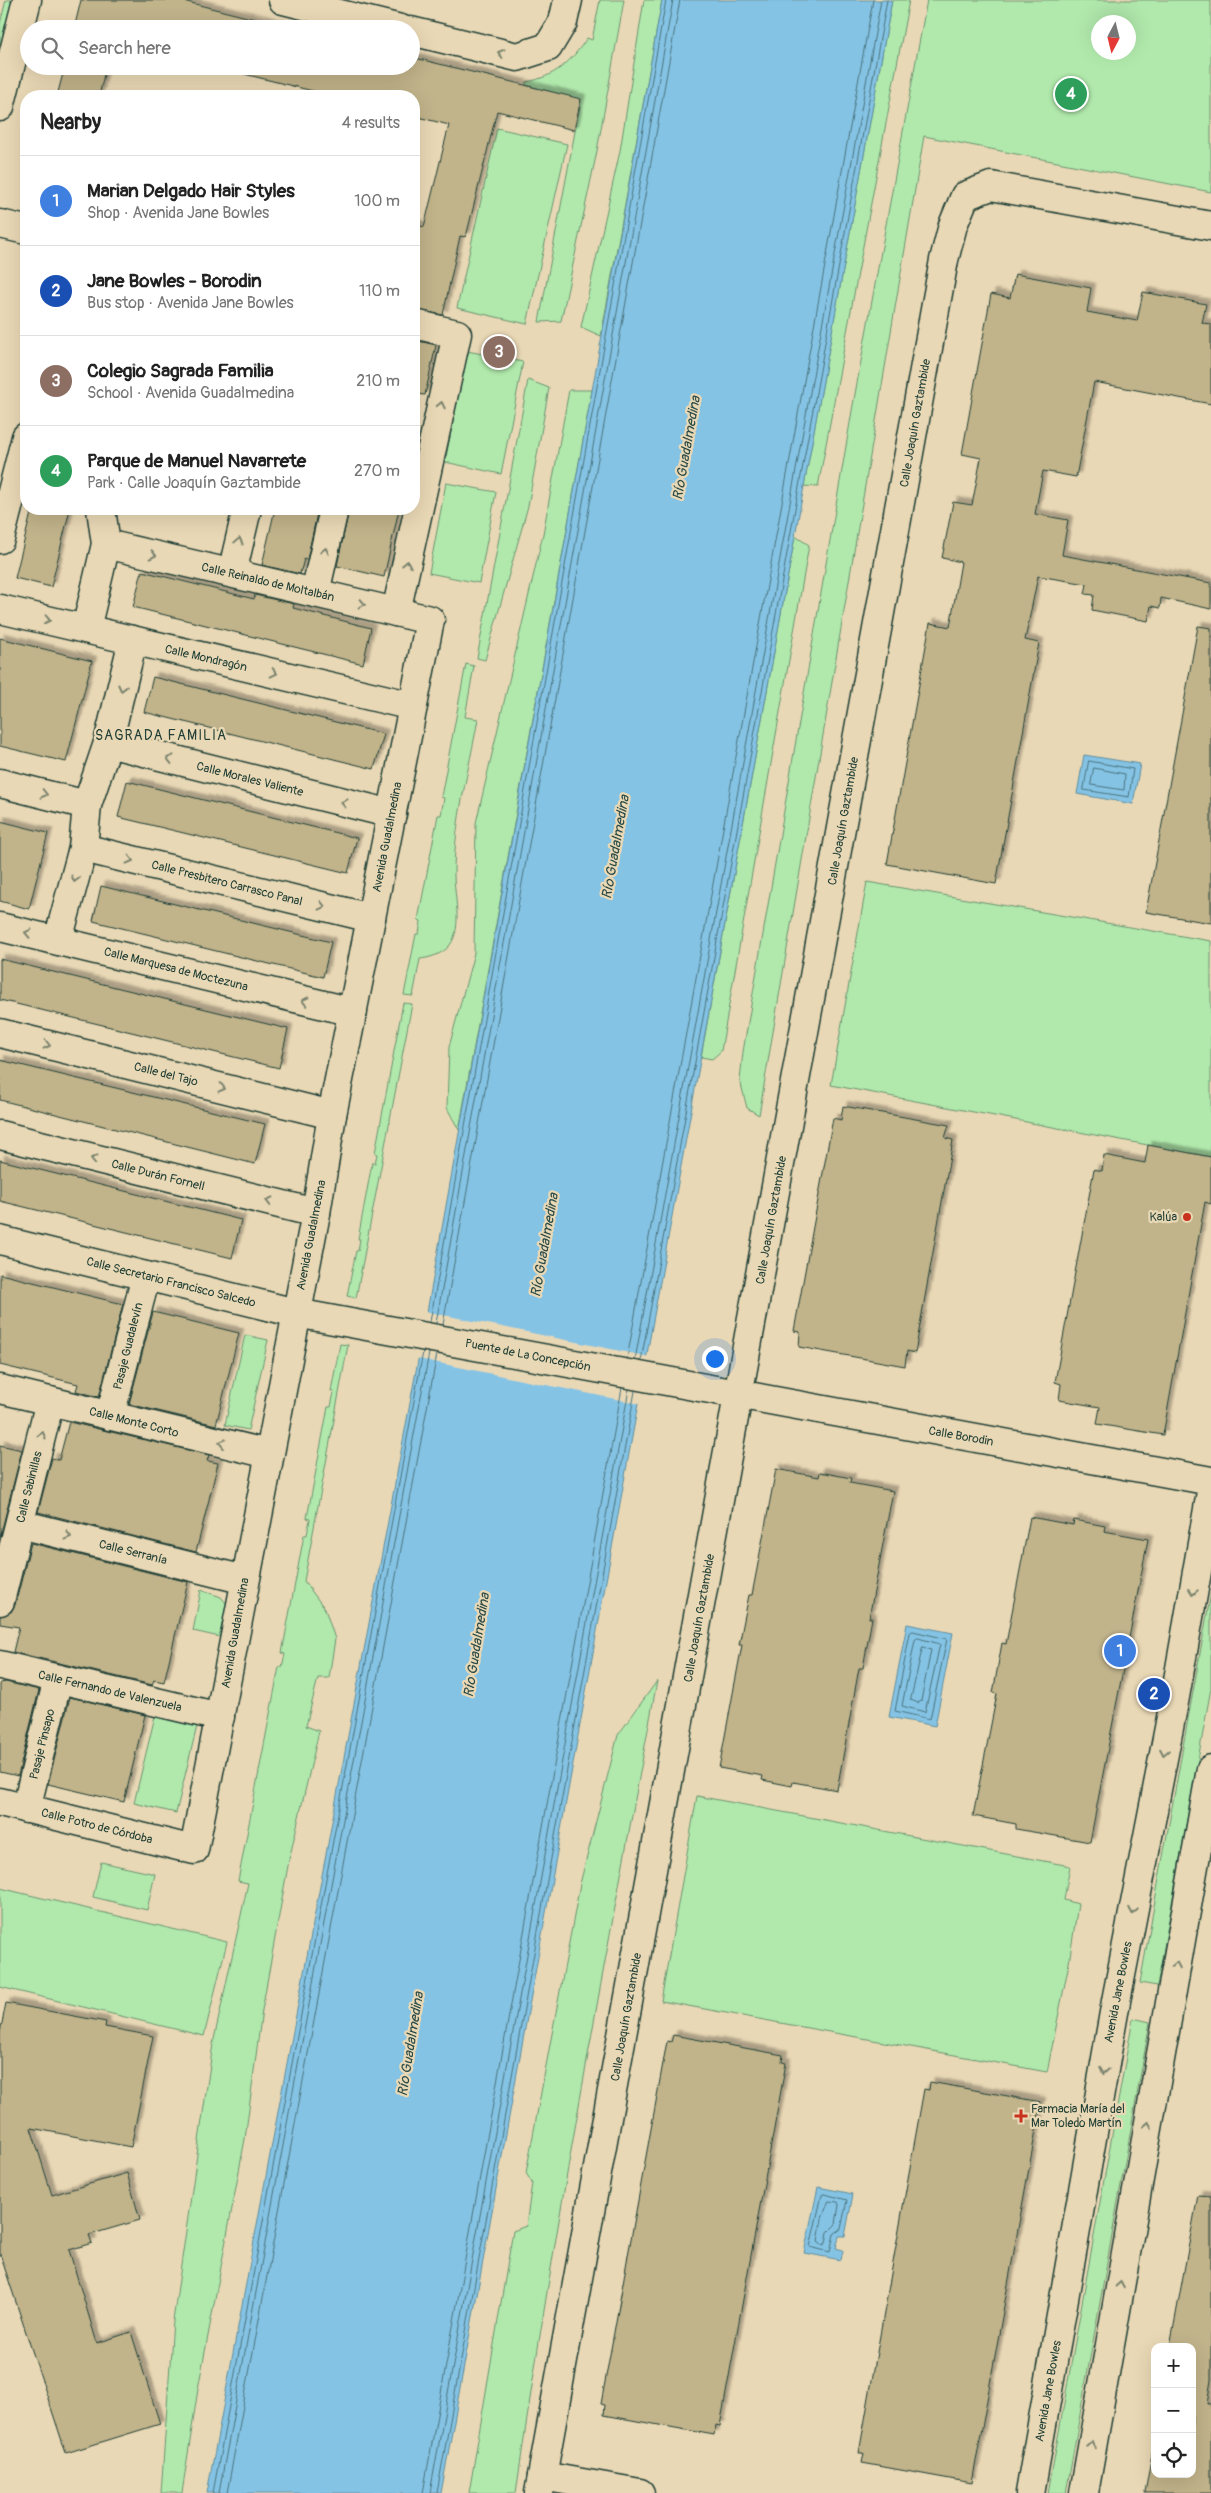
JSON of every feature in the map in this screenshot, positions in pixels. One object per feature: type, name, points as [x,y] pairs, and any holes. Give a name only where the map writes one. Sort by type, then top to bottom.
[{"type":"street","points":[[22,20],[27,0]]},
{"type":"street","points":[[283,0],[364,20]]},
{"type":"street","points":[[420,33],[517,57],[548,47],[563,22],[568,0]]},
{"type":"street","points":[[0,107],[20,28]]},
{"type":"street","name":"Calle Joaquín Gaztambide","points":[[541,2484],[740,1396],[944,260],[953,225],[965,196],[990,186],[1211,226]]},
{"type":"street","points":[[0,224],[20,229]]},
{"type":"street","points":[[420,325],[457,334],[420,503]]},
{"type":"street","points":[[0,539],[20,461]]},
{"type":"street","points":[[86,629],[106,544],[102,515]]},
{"type":"street","points":[[232,573],[246,515]]},
{"type":"street","points":[[315,593],[333,515]]},
{"type":"street","points":[[396,612],[417,515]]},
{"type":"street","name":"Calle Reinaldo de Moltalbán","points":[[106,544],[430,620]]},
{"type":"street","name":"Calle Mondragón","points":[[0,609],[413,706]]},
{"type":"street","name":"Avenida Guadalmedina","points":[[194,1850],[316,1213],[332,1115],[430,620]]},
{"type":"street","points":[[58,940],[83,848],[87,805],[108,743],[133,640]]},
{"type":"street","name":"Calle Morales Valiente","points":[[108,743],[392,814]]},
{"type":"street","points":[[0,783],[87,805]]},
{"type":"street","name":"Calle Presbitero Carrasco Panal","points":[[83,848],[371,918]]},
{"type":"street","name":"Calle Marquesa de Moctezuna","points":[[0,927],[352,1012]]},
{"type":"street","name":"Calle del Tajo","points":[[0,1033],[332,1115]]},
{"type":"street","name":"Calle Durán Fornell","points":[[0,1136],[316,1213]]},
{"type":"street","name":"Calle Secretario Francisco Salcedo","points":[[0,1240],[296,1312],[344,1320]]},
{"type":"street","name":"Pasaje Guadalevín","points":[[110,1416],[146,1276]]},
{"type":"street","name":"Puente de La Concepción","points":[[344,1320],[712,1391]]},
{"type":"street","name":"Calle Monte Corto","points":[[0,1389],[269,1454]]},
{"type":"street","name":"Calle Borodin","points":[[712,1391],[1211,1481]]},
{"type":"street","name":"Calle Sabinillas","points":[[0,1601],[50,1401]]},
{"type":"street","name":"Avenida Jane Bowles","points":[[1030,2493],[1116,2000],[1175,1697],[1211,1492]]},
{"type":"street","name":"Calle Serranía","points":[[20,1524],[245,1580]]},
{"type":"street","name":"Calle Fernando de Valenzuela","points":[[0,1666],[220,1717]]},
{"type":"street","name":"Pasaje Pinsapo","points":[[26,1809],[58,1679]]},
{"type":"street","points":[[1084,2493],[1211,1769]]},
{"type":"street","name":"Calle Potro de Córdoba","points":[[0,1802],[194,1850]]},
{"type":"street","points":[[541,2484],[640,2493]]},
{"type":"green space","points":[[6,0],[21,0],[0,84],[0,24]]},
{"type":"green space","points":[[600,0],[624,0],[597,151],[561,321],[539,322],[581,100],[526,85],[526,82],[554,72],[575,54],[587,38],[592,40]]},
{"type":"green space","points":[[644,0],[662,0],[601,336],[581,327],[620,151]]},
{"type":"green space","points":[[892,0],[909,0],[818,487],[804,486]]},
{"type":"green space","points":[[927,0],[1211,0],[1211,192],[924,136],[759,1115],[747,1108],[740,1080],[743,1052],[853,405]]},
{"type":"green space","points":[[497,128],[567,144],[527,324],[457,308]]},
{"type":"green space","points":[[467,351],[523,362],[501,474],[445,462]]},
{"type":"green space","points":[[528,380],[549,388],[528,506],[485,660],[477,658]]},
{"type":"green space","points":[[569,390],[592,390],[459,1130],[447,1108],[449,1047],[474,953],[476,823],[543,534]]},
{"type":"green space","points":[[446,483],[496,492],[479,583],[429,573]]},
{"type":"green space","points":[[795,536],[809,545],[721,1051],[712,1059],[701,1057]]},
{"type":"green space","points":[[466,664],[474,666],[465,717],[478,719],[456,835],[454,874],[457,911],[456,929],[454,938],[444,951],[428,958],[420,959],[413,996],[404,995],[416,934],[419,934],[421,921],[418,920],[438,815],[441,815],[444,798],[441,797]]},
{"type":"green space","points":[[867,882],[1211,941],[1211,1157],[831,1085]]},
{"type":"green space","points":[[403,1003],[412,1004],[356,1298],[347,1296],[356,1251],[358,1251],[360,1239],[358,1239],[372,1163],[375,1163],[377,1154],[375,1153]]},
{"type":"green space","points":[[245,1335],[268,1340],[248,1430],[225,1425]]},
{"type":"green space","points":[[340,1344],[348,1345],[304,1581],[325,1609],[335,1639],[329,1678],[318,1678],[306,1726],[319,1731],[289,1860],[262,2010],[245,2139],[198,2389],[182,2493],[161,2493],[173,2321],[213,2044],[248,1883],[238,1881],[279,1667],[282,1667],[285,1654],[282,1653],[304,1535],[307,1535],[310,1519],[307,1518],[328,1407],[331,1407],[334,1392],[331,1391]]},
{"type":"green space","points":[[201,1590],[221,1597],[227,1604],[220,1637],[193,1631]]},
{"type":"green space","points":[[1211,1593],[1211,1688],[1157,1986],[1140,1983]]},
{"type":"green space","points":[[657,1681],[547,2289],[516,2493],[469,2493],[513,2231],[526,2226],[532,2183],[526,2173],[580,1884],[618,1735]]},
{"type":"green space","points":[[155,1716],[197,1726],[176,1813],[134,1803]]},
{"type":"green space","points":[[697,1796],[1070,1866],[1064,1900],[1078,1904],[1069,1963],[1047,2072],[661,2001]]},
{"type":"green space","points":[[101,1862],[155,1874],[147,1910],[93,1897]]},
{"type":"green space","points":[[0,1888],[227,1942],[204,2036],[0,1987]]},
{"type":"green space","points":[[1133,2018],[1150,2022],[1066,2493],[1048,2493]]},
{"type":"water","name":"Río Guadalmedina","points":[[662,0],[892,0],[441,2493],[207,2493],[427,1312]]},
{"type":"water","points":[[1084,755],[1140,764],[1133,804],[1077,794]]},
{"type":"water","points":[[907,1624],[953,1633],[935,1726],[889,1717]]},
{"type":"water","points":[[818,2187],[853,2194],[845,2236],[839,2236],[836,2248],[843,2250],[841,2260],[804,2253]]},
{"type":"pier","points":[[424,1311],[650,1357],[640,1404],[414,1358]]},
{"type":"building","points":[[81,0],[179,0],[259,20],[76,20]]},
{"type":"building","points":[[420,59],[581,99],[574,130],[497,111],[466,237],[460,236],[443,315],[420,310],[420,226],[424,227],[449,125],[420,118],[420,90],[309,90],[248,75],[420,75]]},
{"type":"building","points":[[63,75],[104,75],[100,90],[59,90]]},
{"type":"building","points":[[1015,274],[1091,288],[1087,312],[1137,321],[1143,292],[1206,304],[1202,323],[1211,324],[1211,404],[1094,382],[1076,477],[1043,471],[1035,514],[1068,520],[1062,555],[1211,583],[1211,609],[1161,598],[1160,608],[1151,606],[1148,621],[1092,610],[1094,595],[1085,594],[1087,584],[1038,576],[1025,640],[1039,643],[996,884],[887,864],[930,623],[950,627],[961,562],[942,558],[953,502],[972,505],[981,458],[962,454],[991,294],[1010,298]]},
{"type":"building","points":[[420,341],[436,345],[425,395],[420,395]]},
{"type":"building","points":[[31,515],[69,515],[51,587],[15,578]]},
{"type":"building","points":[[274,515],[317,515],[307,560],[304,559],[300,574],[262,565]]},
{"type":"building","points":[[348,515],[398,515],[384,577],[337,566]]},
{"type":"building","points":[[142,571],[254,599],[255,595],[294,604],[293,608],[371,628],[363,664],[133,607]]},
{"type":"building","points":[[1198,626],[1211,628],[1211,923],[1146,912]]},
{"type":"building","points":[[0,638],[92,661],[66,762],[0,746]]},
{"type":"building","points":[[153,677],[384,734],[374,769],[144,712]]},
{"type":"building","points":[[127,781],[357,838],[348,873],[118,817]]},
{"type":"building","points":[[0,821],[48,833],[29,909],[0,901]]},
{"type":"building","points":[[101,886],[331,942],[323,977],[93,921]]},
{"type":"building","points":[[0,959],[288,1029],[279,1068],[0,1000]]},
{"type":"building","points":[[0,1060],[265,1124],[255,1164],[0,1100]]},
{"type":"building","points":[[843,1106],[949,1125],[945,1138],[953,1140],[915,1353],[907,1351],[905,1366],[799,1347],[800,1332],[794,1331],[833,1118],[841,1120]]},
{"type":"building","points":[[1148,1145],[1211,1157],[1211,1204],[1205,1202],[1163,1435],[1097,1424],[1100,1407],[1059,1400],[1061,1384],[1055,1382],[1094,1169],[1102,1171],[1104,1155],[1145,1163]]},
{"type":"building","points":[[0,1160],[241,1220],[232,1258],[0,1201]]},
{"type":"building","points":[[0,1274],[123,1304],[99,1397],[76,1391],[78,1384],[0,1365]]},
{"type":"building","points":[[153,1312],[239,1333],[216,1425],[129,1404]]},
{"type":"building","points":[[69,1422],[209,1455],[207,1461],[218,1463],[196,1552],[38,1512],[52,1458],[59,1460]]},
{"type":"building","points":[[0,1445],[22,1450],[0,1537]]},
{"type":"building","points":[[776,1469],[819,1477],[820,1472],[851,1478],[850,1483],[893,1491],[869,1618],[872,1618],[863,1668],[859,1668],[837,1790],[793,1782],[792,1786],[762,1780],[763,1776],[719,1768],[742,1645],[739,1645],[749,1595],[752,1595]]},
{"type":"building","points":[[1030,1517],[1073,1525],[1074,1520],[1105,1526],[1104,1531],[1148,1539],[1090,1842],[1016,1829],[1016,1824],[973,1816],[997,1694],[993,1693],[1002,1643],[1006,1644]]},
{"type":"building","points":[[31,1543],[188,1582],[164,1682],[154,1680],[152,1685],[13,1652],[19,1627],[0,1624],[0,1616],[11,1612],[15,1605]]},
{"type":"building","points":[[6,1682],[39,1690],[18,1776],[0,1772],[0,1683]]},
{"type":"building","points":[[70,1697],[145,1715],[124,1802],[48,1784]]},
{"type":"building","points":[[6,2003],[106,2022],[105,2027],[153,2036],[131,2147],[31,2128],[52,2195],[127,2173],[140,2220],[89,2235],[92,2243],[69,2250],[97,2343],[131,2332],[160,2424],[66,2453],[0,2254],[0,2033]]},
{"type":"building","points":[[673,2035],[783,2055],[782,2062],[786,2063],[720,2426],[716,2425],[714,2435],[604,2415],[605,2405],[601,2404],[667,2041],[671,2042]]},
{"type":"building","points":[[930,2082],[1041,2102],[972,2483],[862,2463],[864,2453],[859,2453],[924,2089],[929,2090]]},
{"type":"building","points":[[1198,2195],[1211,2196],[1211,2380],[1207,2404],[1211,2404],[1211,2493],[1145,2493],[1151,2459],[1151,2478],[1196,2478],[1196,2343],[1171,2343]]},
{"type":"place","name":"Parque de Manuel Navarrete","points":[[1071,94]]},
{"type":"place","name":"Colegio Sagrada Familia","points":[[499,352]]},
{"type":"place","name":"Kalúa","points":[[1187,1217]]},
{"type":"place","name":"Marian Delgado Hair Styles","points":[[1120,1651]]},
{"type":"place","name":"Jane Bowles - Borodin","points":[[1154,1694]]},
{"type":"place","name":"Farmacia María del Mar Toledo Martín","points":[[1021,2116]]},
{"type":"district","name":"SAGRADA FAMILIA","points":[[161,735]]}]
